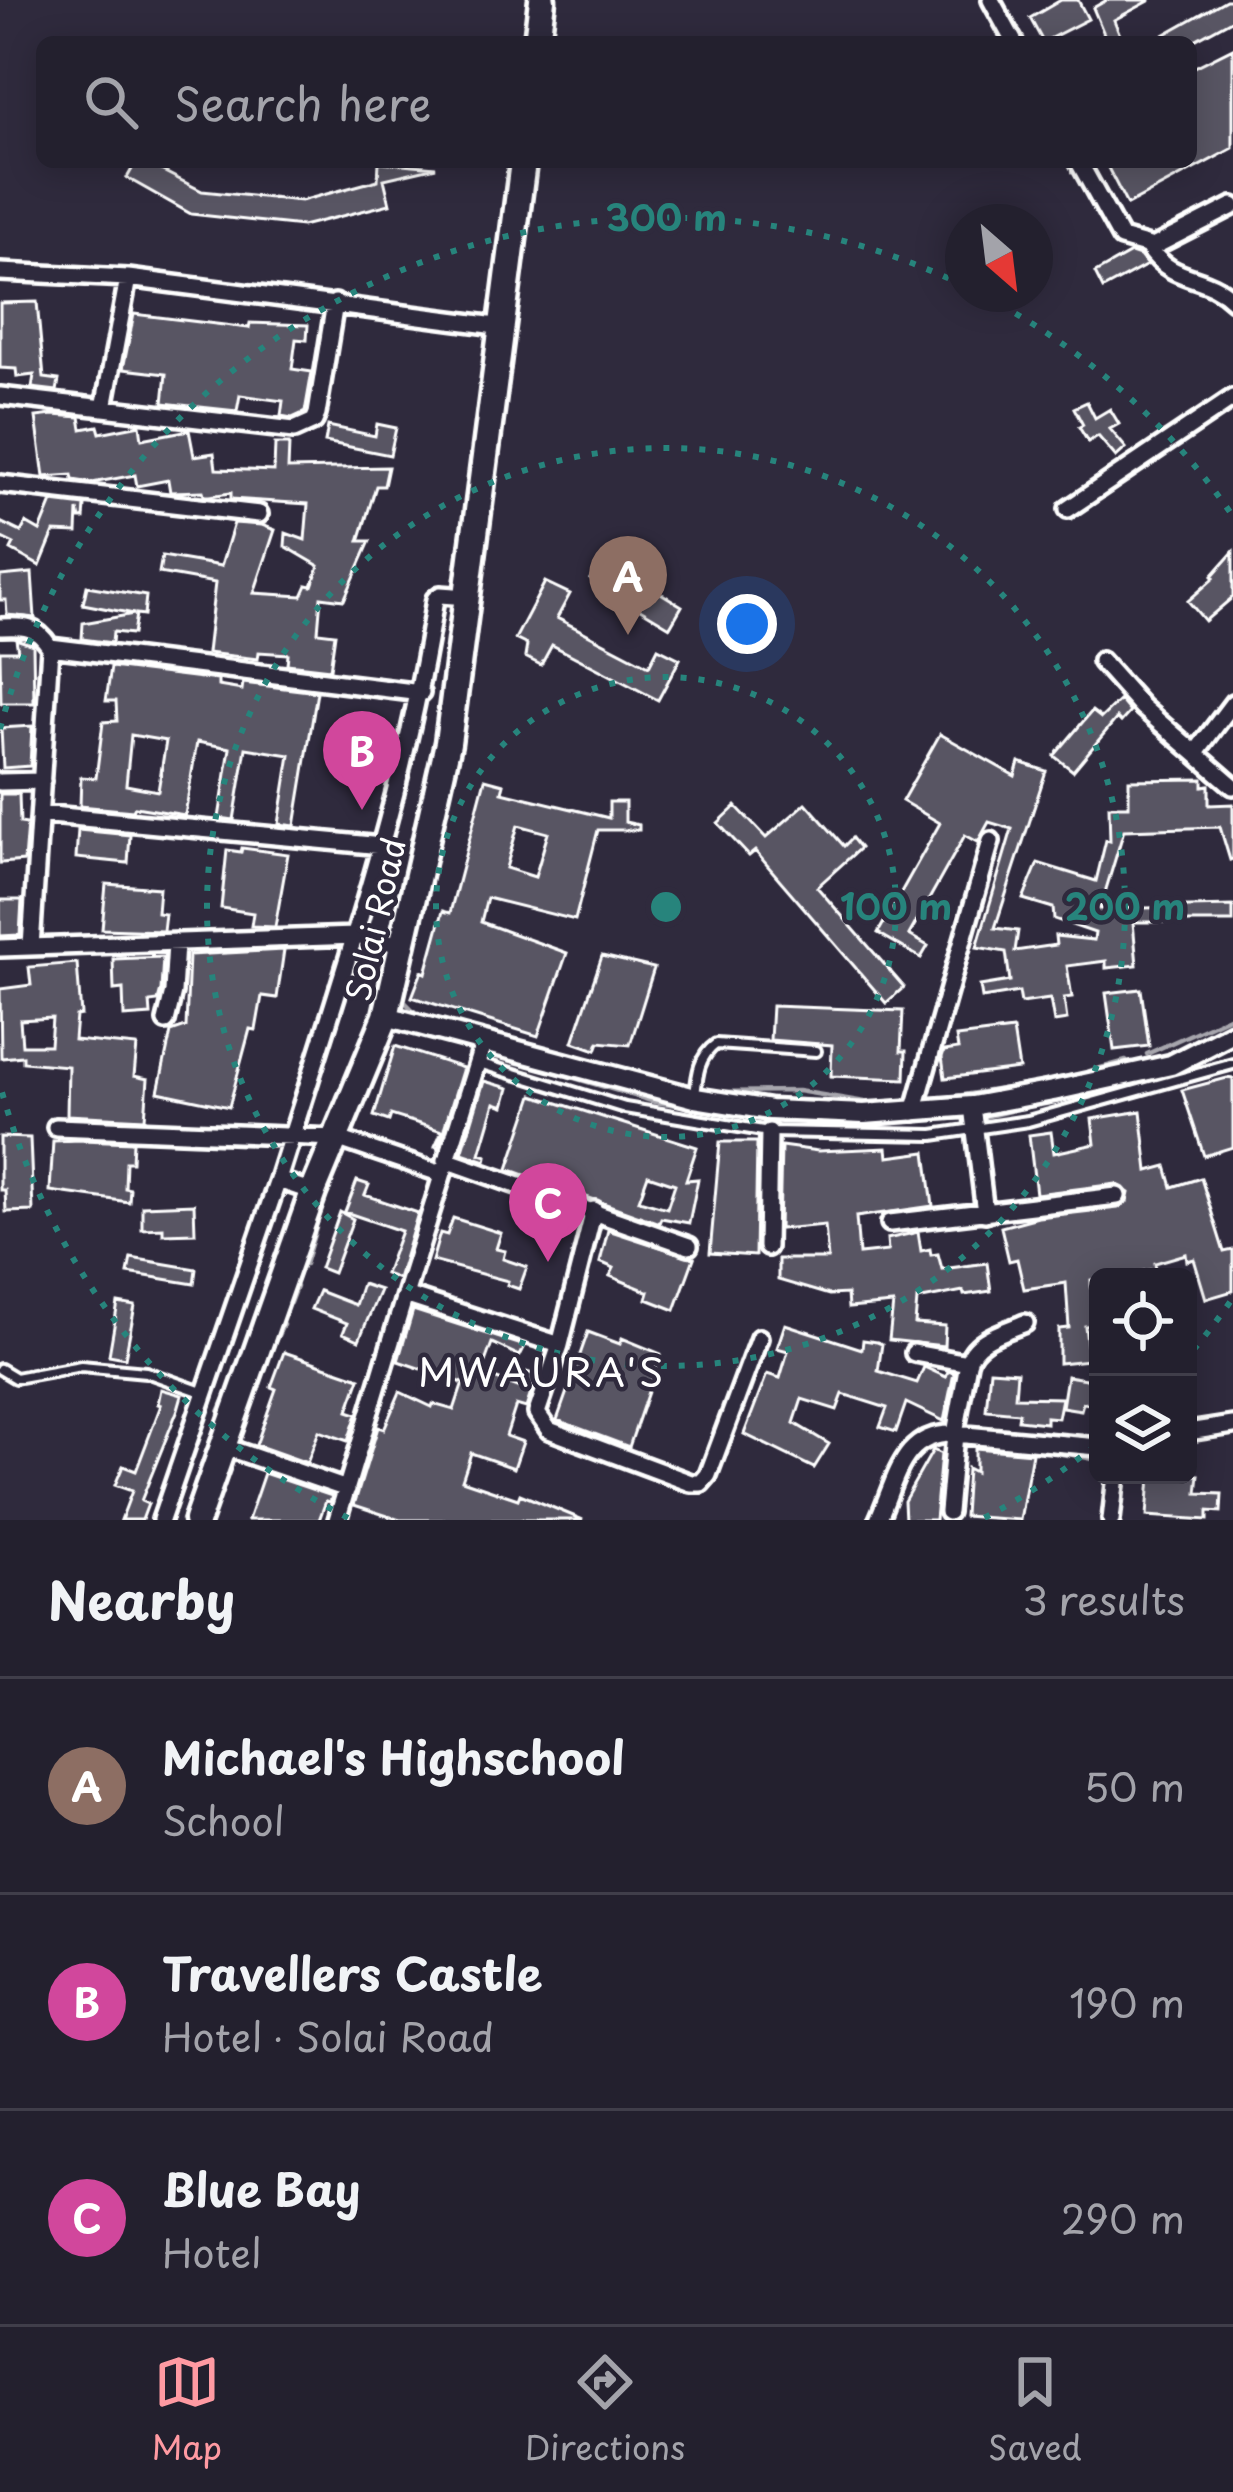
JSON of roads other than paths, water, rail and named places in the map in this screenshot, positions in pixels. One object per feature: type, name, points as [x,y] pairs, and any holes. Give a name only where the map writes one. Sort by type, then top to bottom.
[{"type":"highway","points":[[538,36],[542,0]]},
{"type":"highway","name":"Solai Road","points":[[197,1520],[313,1192],[386,1016],[448,743],[522,168]]},
{"type":"street","points":[[992,0],[1011,36]]},
{"type":"street","points":[[1082,168],[1121,238],[1149,248],[1170,272],[1205,281],[1233,300]]},
{"type":"street","points":[[1149,248],[1233,206]]},
{"type":"street","points":[[0,272],[128,278],[504,328]]},
{"type":"street","points":[[104,408],[128,278]]},
{"type":"street","points":[[0,396],[294,430],[317,414],[335,303]]},
{"type":"street","points":[[1068,509],[1233,398]]},
{"type":"street","points":[[0,484],[260,514]]},
{"type":"street","points":[[161,1520],[356,936],[421,693],[435,599],[440,595],[468,597]]},
{"type":"street","points":[[0,627],[28,626],[50,647],[31,947]]},
{"type":"street","points":[[50,647],[421,693]]},
{"type":"street","points":[[1101,661],[1142,707],[1233,786]]},
{"type":"street","points":[[1196,752],[1233,703]]},
{"type":"street","points":[[0,782],[42,781]]},
{"type":"street","points":[[40,814],[382,846]]},
{"type":"street","points":[[914,1112],[991,841]]},
{"type":"street","points":[[0,948],[356,936],[400,944]]},
{"type":"street","points":[[166,1021],[176,944]]},
{"type":"street","points":[[386,1016],[481,1054],[770,1110],[914,1112],[972,1106],[1171,1065],[1233,1033]]},
{"type":"street","points":[[337,1520],[481,1054]]},
{"type":"street","points":[[972,1106],[985,1213]]},
{"type":"street","points":[[56,1127],[336,1138],[594,1210],[689,1246]]},
{"type":"street","points":[[767,1247],[769,1132]]},
{"type":"street","points":[[278,1180],[313,1192]]},
{"type":"street","points":[[890,1223],[1117,1196]]},
{"type":"street","points":[[594,1210],[560,1345],[537,1413],[549,1430],[700,1483],[708,1475],[759,1338]]},
{"type":"street","points":[[405,1295],[560,1345]]},
{"type":"street","points":[[948,1512],[955,1433],[970,1353],[985,1340],[1024,1323]]},
{"type":"street","points":[[914,1353],[968,1363]]},
{"type":"street","points":[[1197,1431],[1233,1425]]},
{"type":"street","points":[[878,1520],[909,1451],[920,1438],[955,1433],[1089,1446]]},
{"type":"street","points":[[222,1446],[347,1489]]},
{"type":"street","points":[[1111,1520],[1115,1484]]},
{"type":"lane","points":[[695,1098],[700,1066],[716,1044],[816,1051]]},
{"type":"lane","points":[[481,1054],[625,1108],[769,1132],[933,1135],[1028,1120],[1233,1064]]},
{"type":"lane","points":[[0,1369],[15,1378],[81,1366],[146,1372],[202,1392]]},
{"type":"waterway","points":[[401,998],[417,1014],[459,1025]]},
{"type":"waterway","points":[[1147,1054],[1233,1015]]},
{"type":"waterway","points":[[469,1028],[488,1032]]},
{"type":"waterway","points":[[496,1035],[531,1044]]},
{"type":"waterway","points":[[451,1044],[475,1050]]},
{"type":"waterway","points":[[544,1047],[552,1049]]},
{"type":"waterway","points":[[558,1051],[581,1058]]},
{"type":"waterway","points":[[497,1055],[655,1102],[694,1107]]},
{"type":"waterway","points":[[1090,1071],[1126,1061]]},
{"type":"waterway","points":[[1048,1080],[1075,1075]]},
{"type":"waterway","points":[[931,1100],[1032,1084]]},
{"type":"waterway","points":[[984,1117],[1102,1089]]},
{"type":"waterway","points":[[713,1092],[798,1091],[865,1102],[910,1101]]},
{"type":"waterway","points":[[878,1122],[969,1118]]},
{"type":"waterway","points":[[813,1121],[861,1123]]},
{"type":"waterway","points":[[305,1264],[316,1228]]},
{"type":"waterway","points":[[290,1303],[296,1287]]},
{"type":"waterway","points":[[273,1346],[283,1325]]},
{"type":"waterway","points":[[219,1412],[236,1373]]},
{"type":"waterway","points":[[963,1419],[967,1426],[1025,1433]]},
{"type":"waterway","points":[[182,1520],[216,1426]]},
{"type":"waterway","points":[[1032,1448],[1067,1455]]},
{"type":"waterway","points":[[1073,1455],[1089,1458]]},
{"type":"place","name":"Michael's Highschool","points":[[628,635]]},
{"type":"place","name":"Travellers Castle","points":[[362,810]]},
{"type":"place","name":"Blue Bay","points":[[548,1262]]},
{"type":"district","name":"MWAURA'S","points":[[542,1370]]}]
